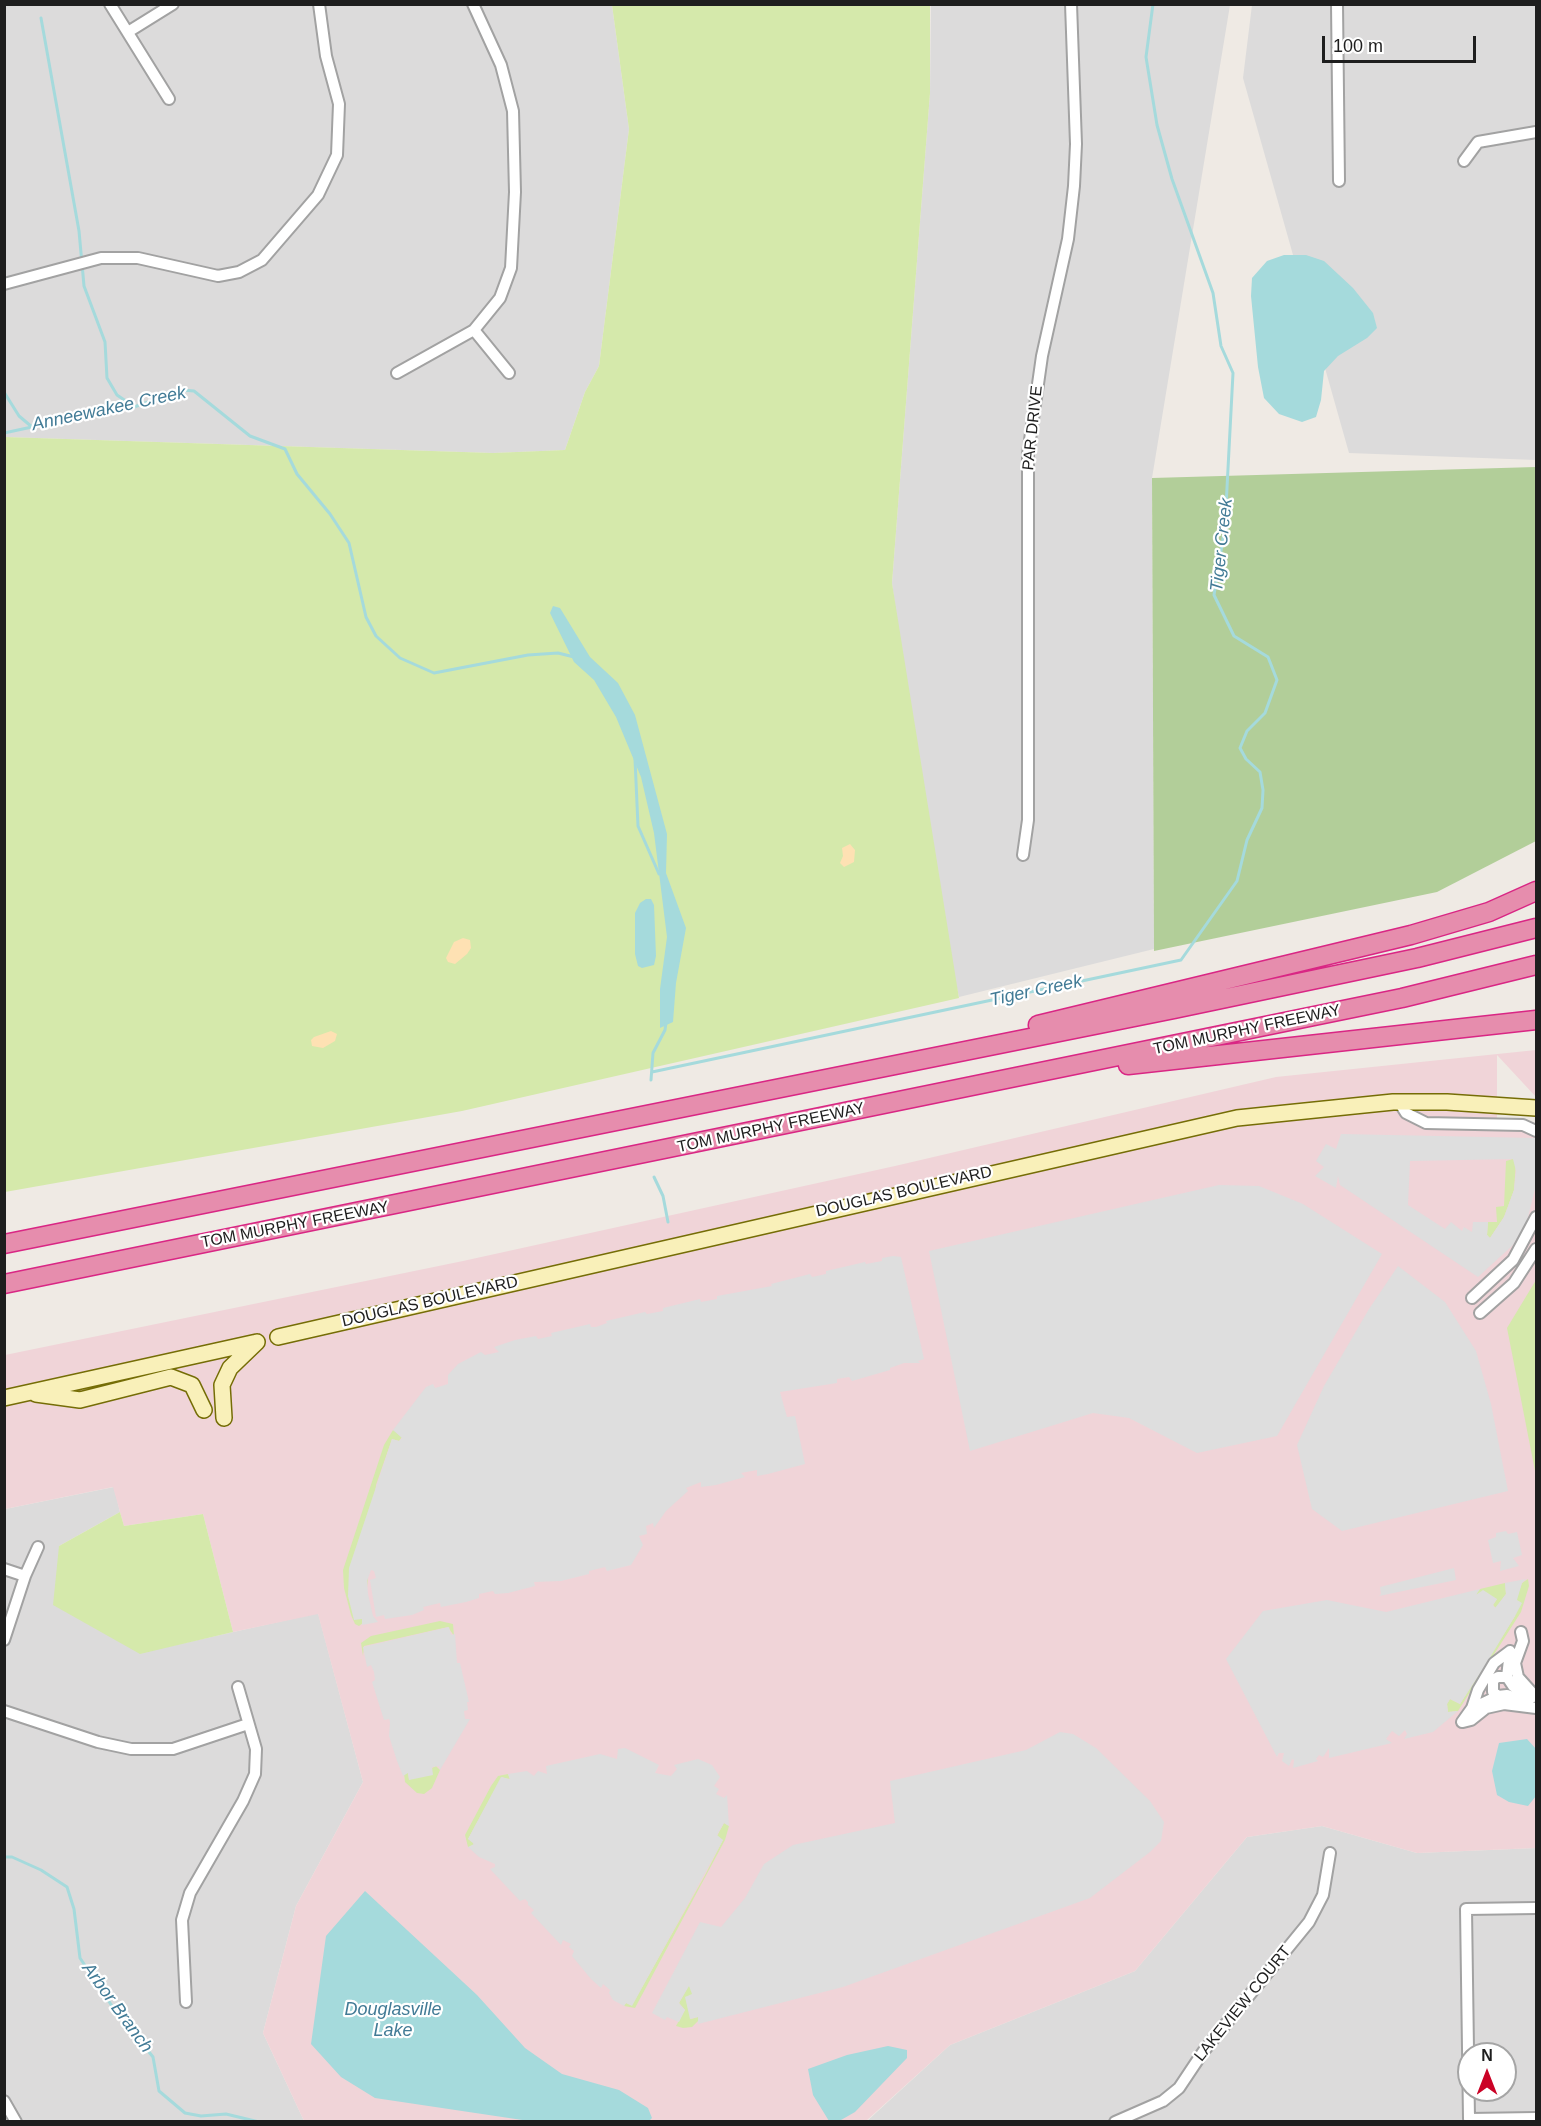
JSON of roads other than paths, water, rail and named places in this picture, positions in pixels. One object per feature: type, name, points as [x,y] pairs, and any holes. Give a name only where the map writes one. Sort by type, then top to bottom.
[{"type":"highway","points":[[799,1086],[1162,993],[1411,935],[1489,912],[1536,891]]},
{"type":"highway","points":[[4,1244],[799,1086],[1345,974],[1536,928]]},
{"type":"highway","name":"TOM MURPHY FREEWAY","points":[[4,1284],[1402,998],[1536,965]]},
{"type":"highway","points":[[1024,1076],[1536,1020]]},
{"type":"main road","name":"DOUGLAS BOULEVARD","points":[[279,1338],[638,1253],[1237,1118],[1399,1102],[1447,1102],[1536,1108]]},
{"type":"main road","points":[[4,1398],[256,1342],[230,1368],[222,1385],[224,1418]]},
{"type":"main road","points":[[27,1392],[80,1400],[171,1377],[192,1385],[204,1410]]},
{"type":"street","points":[[110,4],[169,99]]},
{"type":"street","points":[[128,32],[173,4]]},
{"type":"street","points":[[4,284],[101,258],[138,258],[218,276],[239,272],[262,260],[318,195],[331,171],[338,147],[339,104],[326,56],[319,4]]},
{"type":"street","points":[[397,373],[474,330],[500,298],[511,268],[515,160],[513,111],[507,81],[473,4]]},
{"type":"street","name":"PAR DRIVE","points":[[1023,855],[1028,820],[1028,454],[1042,356],[1068,238],[1074,186],[1076,144],[1071,4]]},
{"type":"street","points":[[1337,4],[1339,181]]},
{"type":"street","points":[[1464,161],[1478,142],[1536,132]]},
{"type":"street","points":[[474,330],[509,373]]},
{"type":"street","points":[[1399,1102],[1406,1113],[1426,1123],[1523,1125],[1536,1131]]},
{"type":"street","points":[[1472,1298],[1513,1260],[1536,1217]]},
{"type":"street","points":[[1480,1313],[1514,1283],[1536,1249]]},
{"type":"street","points":[[4,1640],[25,1576],[38,1547]]},
{"type":"street","points":[[4,1569],[25,1576]]},
{"type":"street","points":[[1472,1708],[1502,1686],[1510,1651],[1520,1634],[1523,1641],[1515,1663],[1518,1677],[1536,1704]]},
{"type":"street","points":[[1510,1651],[1494,1663],[1478,1690],[1472,1708],[1462,1722],[1471,1720],[1486,1708],[1504,1704],[1536,1704]]},
{"type":"street","points":[[1494,1663],[1502,1686],[1523,1700],[1536,1704]]},
{"type":"street","points":[[1478,1690],[1502,1686]]},
{"type":"street","points":[[186,2002],[182,1920],[190,1893],[243,1801],[255,1774],[256,1749],[238,1687]]},
{"type":"street","points":[[4,1711],[98,1742],[131,1749],[173,1749],[248,1724]]},
{"type":"street","name":"LAKEVIEW COURT","points":[[1115,2121],[1163,2101],[1179,2088],[1203,2052],[1309,1922],[1323,1895],[1330,1853]]},
{"type":"street","points":[[1536,1908],[1466,1909],[1469,2119],[1536,2118]]},
{"type":"street","points":[[4,2101],[16,2121]]},
{"type":"water","points":[[1284,255],[1306,255],[1324,261],[1353,288],[1373,313],[1377,328],[1367,338],[1338,356],[1324,371],[1321,400],[1316,417],[1302,422],[1279,414],[1264,398],[1258,367],[1251,296],[1252,278],[1267,261]]},
{"type":"water","points":[[553,606],[560,608],[590,657],[618,683],[635,715],[667,834],[666,873],[686,928],[676,983],[673,1022],[660,1028],[660,989],[667,937],[654,833],[641,777],[616,717],[594,680],[574,662],[550,613]]},
{"type":"water","points":[[651,899],[654,905],[656,956],[654,965],[642,968],[638,966],[635,954],[635,913],[640,903]]},
{"type":"water","points":[[1527,1739],[1536,1749],[1536,1796],[1528,1806],[1509,1802],[1497,1795],[1492,1771],[1499,1743]]},
{"type":"water","name":"Douglasville Lake","points":[[365,1891],[477,1995],[525,2048],[562,2074],[619,2090],[648,2108],[652,2118],[649,2121],[529,2121],[375,2098],[341,2077],[311,2044],[326,1936]]},
{"type":"water","points":[[888,2046],[907,2050],[907,2058],[855,2112],[841,2120],[829,2121],[813,2095],[808,2069],[847,2055]]},
{"type":"waterway","name":"Tiger Creek","points":[[652,1072],[1181,960],[1237,881],[1247,840],[1262,808],[1263,790],[1260,772],[1246,759],[1240,748],[1247,731],[1265,713],[1277,680],[1268,657],[1234,636],[1214,595],[1225,526],[1233,373],[1221,346],[1213,293],[1172,179],[1157,125],[1146,57],[1153,4]]},
{"type":"waterway","points":[[41,18],[79,231],[84,286],[105,342],[107,378],[117,395],[133,406]]},
{"type":"waterway","name":"Anneewakee Creek","points":[[4,433],[32,427],[60,416],[134,407],[182,390],[194,391],[250,436],[285,449],[297,474],[330,514],[349,543],[366,617],[376,636],[400,658],[434,673],[528,655],[558,653],[574,657]]},
{"type":"waterway","points":[[4,392],[19,416],[32,427]]},
{"type":"waterway","name":"Anneewakee Creek","points":[[635,759],[638,826],[659,874]]},
{"type":"waterway","name":"Anneewakee Creek","points":[[651,1080],[653,1053],[665,1030],[666,1022]]},
{"type":"waterway","name":"Anneewakee Creek","points":[[654,1177],[663,1196],[668,1222]]},
{"type":"waterway","name":"Arbor Branch","points":[[4,1857],[12,1857],[41,1870],[67,1887],[74,1909],[80,1958],[112,2006],[153,2057],[159,2091],[185,2113],[201,2116],[226,2114],[259,2122]]}]
